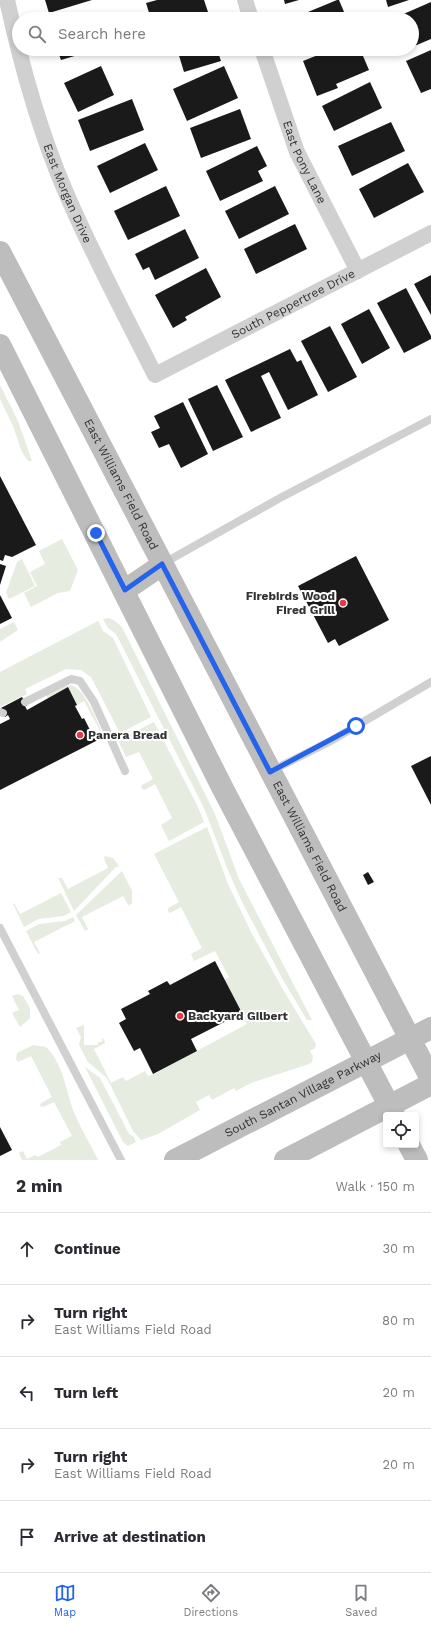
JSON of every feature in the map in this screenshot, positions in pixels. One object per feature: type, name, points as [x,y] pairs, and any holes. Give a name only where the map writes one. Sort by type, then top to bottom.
[{"type":"main road","name":"East Williams Field Road","points":[[0,252],[431,1079]]},
{"type":"main road","points":[[0,345],[125,590],[234,809],[392,1111]]},
{"type":"main road","points":[[125,590],[162,564]]},
{"type":"main road","name":"South Santan Village Parkway","points":[[175,1160],[431,1028]]},
{"type":"main road","points":[[285,1160],[392,1111],[431,1084]]},
{"type":"main road","points":[[411,1148],[417,1160]]},
{"type":"street","name":"East Morgan Drive","points":[[7,0],[12,22]]},
{"type":"street","points":[[244,0],[248,12]]},
{"type":"street","name":"East Morgan Drive","points":[[20,56],[42,132],[64,188],[155,375]]},
{"type":"street","name":"East Pony Lane","points":[[264,56],[297,152],[358,271]]},
{"type":"street","name":"South Peppertree Drive","points":[[155,375],[431,233]]},
{"type":"lane","points":[[162,564],[280,498],[431,419]]},
{"type":"lane","points":[[25,702],[71,679],[80,681],[94,702],[125,770]]},
{"type":"lane","points":[[270,772],[328,742],[431,682]]},
{"type":"lane","points":[[0,928],[121,1160]]},
{"type":"shaded area","points":[[0,385],[18,421],[32,461],[28,461],[22,452],[13,426],[0,399]]},
{"type":"shaded area","points":[[62,539],[78,570],[70,591],[58,593],[31,607],[24,593],[37,586],[30,572],[45,564],[39,551]]},
{"type":"shaded area","points":[[22,559],[35,586],[9,599],[6,593],[17,562]]},
{"type":"shaded area","points":[[109,618],[122,627],[215,814],[239,879],[312,1020],[307,1020],[283,980],[243,904],[227,868],[204,808],[116,634],[108,628],[103,619]]},
{"type":"shaded area","points":[[98,621],[103,631],[113,638],[151,717],[120,733],[91,677],[81,670],[66,669],[25,689],[27,694],[0,707],[0,672]]},
{"type":"shaded area","points":[[14,622],[18,630],[0,642],[0,629]]},
{"type":"shaded area","points":[[71,685],[77,688],[87,700],[105,740],[84,701],[77,705],[68,687],[48,699],[46,695]]},
{"type":"shaded area","points":[[154,722],[197,805],[204,822],[169,841],[161,825],[172,818],[155,784],[144,790],[141,788],[142,785],[153,779],[139,752],[126,757],[118,740]]},
{"type":"shaded area","points":[[207,827],[228,884],[251,932],[285,993],[316,1044],[315,1048],[310,1051],[313,1056],[312,1062],[309,1064],[251,1083],[236,1091],[234,1088],[212,1100],[209,1095],[196,1102],[200,1110],[158,1134],[141,1140],[133,1131],[107,1078],[88,1062],[79,1045],[81,1037],[76,1028],[84,1025],[84,1045],[98,1045],[98,1042],[102,1042],[102,1038],[104,1039],[105,1043],[94,1049],[111,1083],[123,1077],[126,1081],[145,1071],[148,1076],[154,1074],[247,1024],[224,980],[229,977],[215,951],[194,961],[191,954],[202,948],[181,907],[170,913],[168,911],[168,908],[179,902],[154,854]]},
{"type":"shaded area","points":[[105,856],[113,858],[119,866],[115,868],[74,911],[58,878],[62,878],[68,889],[108,868],[104,858]]},
{"type":"shaded area","points":[[122,871],[132,891],[132,903],[129,906],[123,896],[82,917],[88,929],[85,931],[76,915]]},
{"type":"shaded area","points":[[61,893],[71,912],[64,916],[38,919],[24,927],[13,904],[14,903],[20,914]]},
{"type":"shaded area","points":[[73,917],[75,921],[34,942],[40,953],[38,954],[26,931],[39,924],[65,921]]},
{"type":"shaded area","points":[[17,994],[23,996],[30,1008],[30,1018],[20,1027],[12,1013],[19,1010],[12,996]]},
{"type":"shaded area","points":[[33,1045],[46,1047],[57,1062],[61,1070],[75,1115],[98,1160],[22,1160],[19,1153],[23,1151],[27,1159],[35,1155],[38,1157],[61,1145],[60,1142],[72,1136],[54,1102],[43,1107],[40,1106],[41,1103],[52,1097],[31,1056],[18,1062],[16,1059],[17,1053]]},
{"type":"shaded area","points":[[85,1067],[100,1078],[129,1134],[134,1137],[136,1142],[128,1146],[123,1142]]},
{"type":"building","points":[[45,0],[92,0],[52,12],[49,12]]},
{"type":"building","points":[[157,0],[204,0],[208,12],[149,12],[146,3]]},
{"type":"building","points":[[284,0],[299,0],[285,4]]},
{"type":"building","points":[[339,0],[344,12],[308,12]]},
{"type":"building","points":[[386,0],[409,0],[388,7]]},
{"type":"building","points":[[431,2],[431,39],[419,44],[419,12],[408,12]]},
{"type":"building","points":[[431,50],[431,89],[421,93],[406,61]]},
{"type":"building","points":[[60,56],[74,56],[61,60]]},
{"type":"building","points":[[179,56],[219,56],[221,61],[184,72]]},
{"type":"building","points":[[316,56],[363,56],[369,70],[336,84],[338,88],[317,96],[303,61]]},
{"type":"building","points":[[101,66],[114,95],[78,112],[64,83]]},
{"type":"building","points":[[224,66],[238,98],[187,121],[173,89]]},
{"type":"building","points":[[370,82],[382,108],[334,131],[322,106]]},
{"type":"building","points":[[132,99],[144,130],[90,151],[78,120]]},
{"type":"building","points":[[240,109],[251,139],[201,158],[190,128]]},
{"type":"building","points":[[391,122],[405,151],[352,176],[338,146]]},
{"type":"building","points":[[145,143],[158,170],[110,193],[97,166]]},
{"type":"building","points":[[257,146],[267,166],[258,171],[263,181],[220,201],[206,171]]},
{"type":"building","points":[[408,163],[424,192],[374,218],[359,189]]},
{"type":"building","points":[[166,186],[180,216],[128,240],[114,211]]},
{"type":"building","points":[[275,186],[289,214],[239,239],[225,211]]},
{"type":"building","points":[[295,224],[307,249],[256,274],[244,249]]},
{"type":"building","points":[[185,229],[199,258],[155,280],[149,267],[143,270],[135,254]]},
{"type":"building","points":[[206,268],[221,297],[185,317],[187,320],[173,328],[155,295]]},
{"type":"building","points":[[431,275],[431,315],[414,284]]},
{"type":"building","points":[[406,288],[431,336],[431,339],[404,353],[377,303]]},
{"type":"building","points":[[369,309],[390,348],[362,364],[341,324]]},
{"type":"building","points":[[330,326],[357,377],[328,392],[301,341]]},
{"type":"building","points":[[290,349],[297,362],[301,360],[318,395],[288,410],[269,372],[261,376],[281,418],[251,432],[225,380]]},
{"type":"building","points":[[217,385],[243,437],[213,451],[188,399]]},
{"type":"building","points":[[183,402],[208,454],[181,468],[169,444],[159,448],[151,432],[160,428],[154,416]]},
{"type":"building","points":[[0,476],[36,545],[12,557],[5,555],[3,561],[0,560]]},
{"type":"building","name":"Firebirds Wood Fired Grill","points":[[356,556],[389,620],[339,646],[335,639],[328,643],[298,586]]},
{"type":"building","points":[[0,564],[6,566],[0,585]]},
{"type":"building","points":[[0,595],[12,618],[0,624]]},
{"type":"building","points":[[68,687],[77,705],[75,706],[82,719],[84,718],[93,736],[96,735],[98,740],[0,790],[0,724],[10,719],[8,715],[5,717],[1,708],[22,697],[27,706],[25,706],[27,710]]},
{"type":"building","points":[[431,756],[431,805],[411,766]]},
{"type":"building","points":[[368,872],[374,882],[368,885],[363,875]]},
{"type":"building","name":"Backyard Gilbert","points":[[215,961],[242,1013],[191,1039],[197,1051],[153,1074],[140,1048],[134,1051],[119,1023],[126,1019],[121,1009],[150,994],[148,991],[167,981],[170,985]]},
{"type":"building","points":[[0,1127],[12,1150],[0,1156]]},
{"type":"place","name":"Firebirds Wood Fired Grill","points":[[343,603]]},
{"type":"place","name":"Panera Bread","points":[[80,735]]},
{"type":"place","name":"Backyard Gilbert","points":[[180,1016]]},
{"type":"route","points":[[96,533],[125,590],[162,564],[270,772],[356,726]]}]
